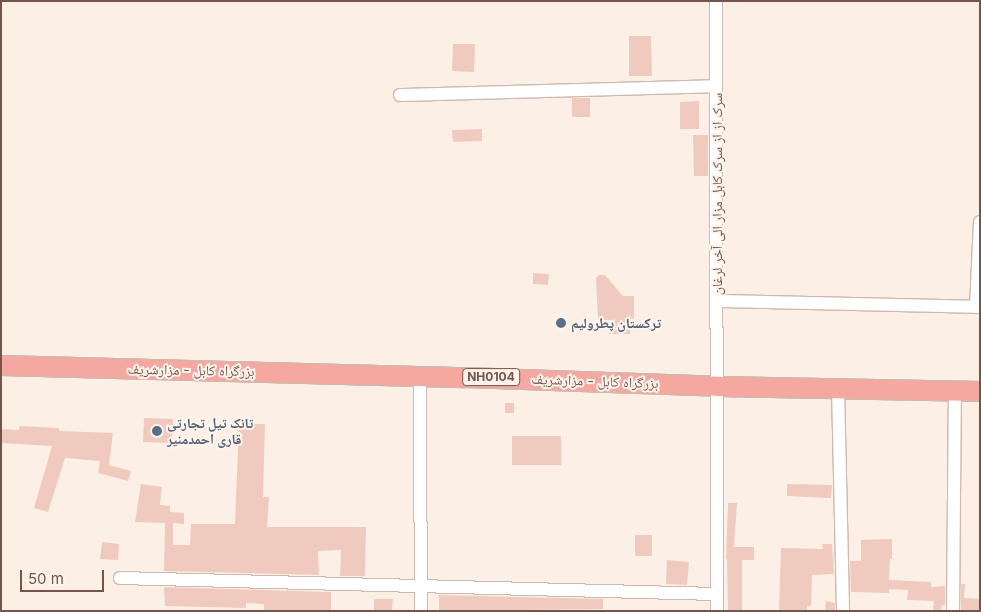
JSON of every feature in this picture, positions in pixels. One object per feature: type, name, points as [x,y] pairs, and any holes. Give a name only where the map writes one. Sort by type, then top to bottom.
[{"type":"highway","name":"بزرگراه کابل - مزارشریف","points":[[1,365],[420,375],[718,386],[980,391]]},
{"type":"street","name":"سرک از از سرک کابل مزار الی آخر لرغان","points":[[716,1],[718,301],[717,611]]},
{"type":"street","points":[[400,95],[716,86]]},
{"type":"street","points":[[718,301],[978,307],[980,222]]},
{"type":"street","points":[[420,375],[421,611]]},
{"type":"street","points":[[838,388],[843,611]]},
{"type":"street","points":[[953,611],[955,390]]},
{"type":"street","points":[[120,578],[717,594]]},
{"type":"building","points":[[629,36],[651,36],[652,76],[629,76]]},
{"type":"building","points":[[453,44],[475,44],[474,72],[452,71]]},
{"type":"building","points":[[572,98],[590,98],[590,117],[572,117]]},
{"type":"building","points":[[699,101],[699,129],[680,129],[680,102]]},
{"type":"building","points":[[482,129],[482,141],[453,142],[452,130]]},
{"type":"building","points":[[693,135],[708,135],[708,176],[694,176]]},
{"type":"building","points":[[533,273],[549,274],[548,285],[533,284]]},
{"type":"building","points":[[599,275],[605,275],[623,296],[634,296],[634,319],[631,319],[630,334],[609,334],[612,320],[598,320],[596,278]]},
{"type":"building","points":[[505,403],[514,403],[514,413],[505,413]]},
{"type":"building","points":[[144,418],[173,419],[172,443],[143,442]]},
{"type":"building","points":[[239,424],[265,424],[263,497],[269,497],[267,527],[366,527],[365,576],[340,576],[341,550],[318,551],[319,575],[164,571],[165,523],[135,522],[141,484],[162,487],[160,505],[170,506],[170,512],[184,513],[184,524],[173,523],[173,545],[190,545],[191,524],[235,524]]},
{"type":"building","points":[[19,426],[59,428],[59,431],[113,433],[109,465],[131,471],[128,481],[98,473],[100,461],[65,458],[48,512],[34,508],[52,446],[1,443],[1,429],[19,430]]},
{"type":"building","points":[[512,436],[561,436],[561,465],[512,465]]},
{"type":"building","points":[[787,484],[832,485],[831,498],[787,496]]},
{"type":"building","points":[[728,503],[737,503],[734,547],[754,547],[754,560],[742,560],[742,611],[728,611],[726,559]]},
{"type":"building","points":[[635,535],[652,535],[652,556],[635,556]]},
{"type":"building","points":[[892,539],[889,580],[931,582],[931,587],[945,586],[945,605],[942,605],[941,611],[933,611],[934,601],[907,600],[908,590],[889,589],[889,593],[851,592],[850,561],[861,561],[861,540]]},
{"type":"building","points":[[102,542],[119,544],[118,560],[100,559]]},
{"type":"building","points":[[822,544],[832,544],[834,574],[812,575],[811,606],[807,606],[807,611],[779,611],[781,548],[823,549]]},
{"type":"building","points":[[667,560],[689,562],[687,585],[666,584]]},
{"type":"building","points":[[961,584],[965,584],[964,598],[980,599],[980,611],[961,611]]},
{"type":"building","points":[[164,587],[331,592],[331,611],[264,611],[264,604],[246,603],[246,608],[165,606]]},
{"type":"building","points":[[439,595],[603,599],[603,609],[439,611]]},
{"type":"building","points":[[374,599],[393,599],[392,611],[374,611]]},
{"type":"building","points":[[826,601],[835,603],[835,611],[825,611]]},
{"type":"place","name":"ترکستان پطرولیم","points":[[561,323]]},
{"type":"place","name":"تانک تیل تجارتی قاری احمدمنیر","points":[[157,431]]}]
